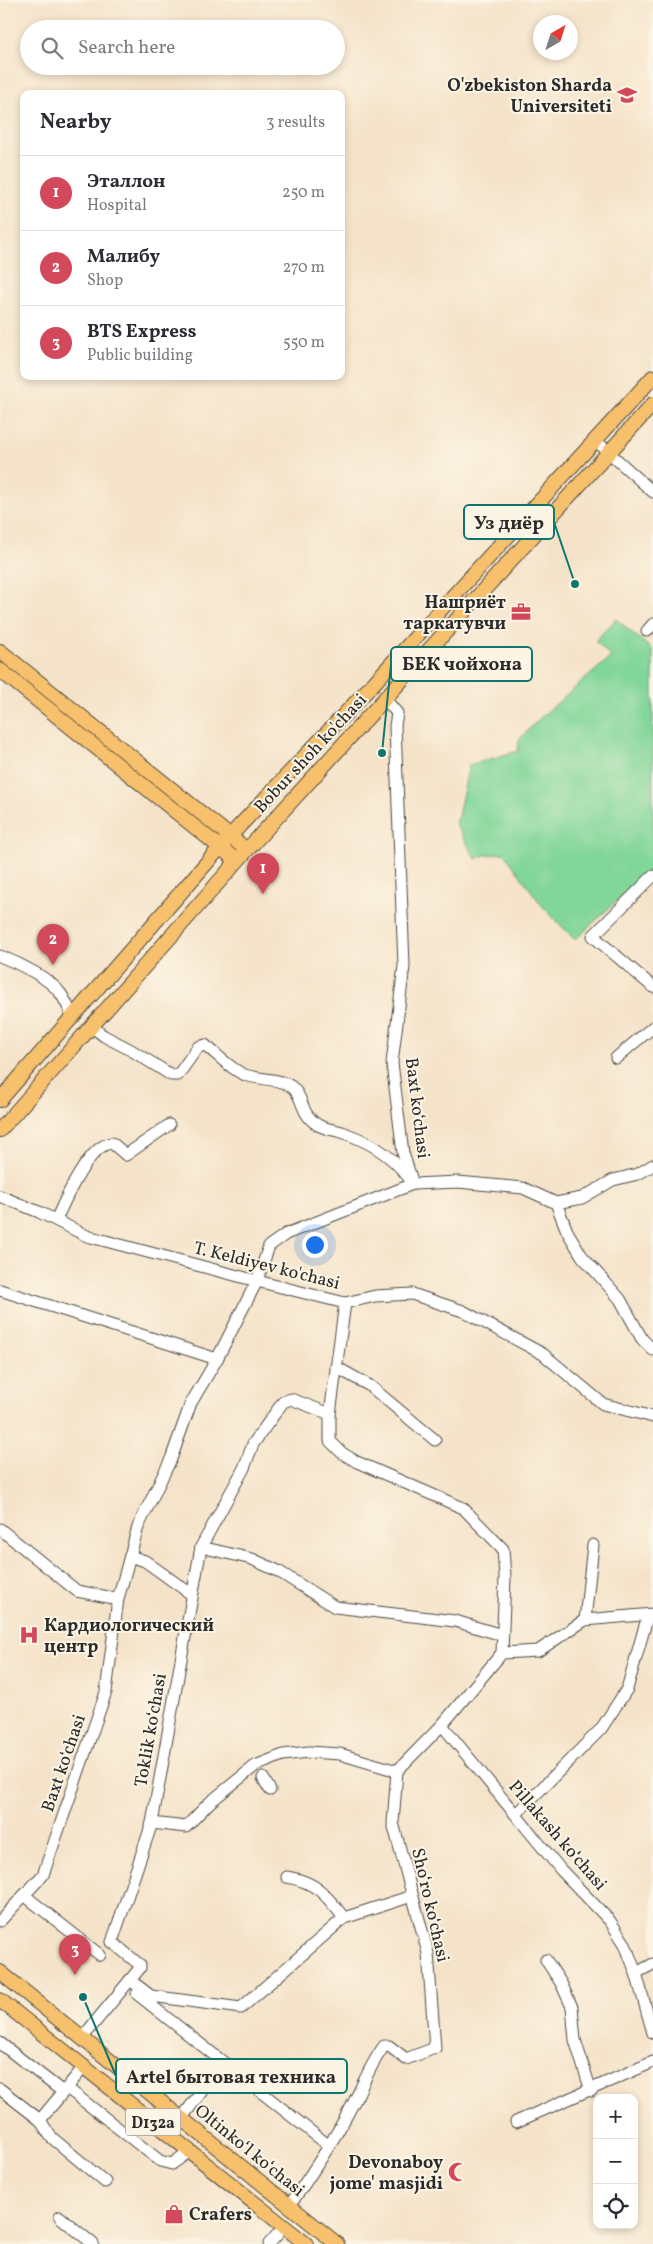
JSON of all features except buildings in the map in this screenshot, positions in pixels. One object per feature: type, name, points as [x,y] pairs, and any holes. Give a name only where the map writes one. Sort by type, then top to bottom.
[{"type":"main road","name":"Bobur shoh ko'chasi","points":[[0,1100],[230,836],[360,698],[653,377]]},
{"type":"main road","name":"Bobur shoh ko'chasi","points":[[0,1130],[237,861],[653,404]]},
{"type":"main road","points":[[0,650],[247,850]]},
{"type":"main road","points":[[0,670],[237,861]]},
{"type":"main road","name":"Oltinkoʻl koʻchasi","points":[[0,1972],[337,2244]]},
{"type":"main road","name":"D132a","points":[[0,2000],[306,2244]]},
{"type":"street","points":[[595,440],[653,492]]},
{"type":"street","name":"Baxt koʻchasi","points":[[0,1921],[43,1875],[106,1692],[118,1599],[138,1527],[172,1459],[191,1403],[257,1281],[269,1246],[286,1234],[413,1184],[403,1153],[392,1063],[404,958],[395,726],[397,713],[385,699]]},
{"type":"street","points":[[653,876],[593,936],[653,987]]},
{"type":"street","points":[[0,956],[19,964],[55,988],[61,993],[72,1016]]},
{"type":"street","points":[[91,1026],[104,1036],[171,1075],[178,1075],[198,1047],[205,1045],[243,1074],[290,1086],[296,1092],[304,1112],[313,1121],[326,1129],[358,1138],[387,1154],[399,1164],[413,1184],[458,1182],[523,1188],[556,1203],[582,1198],[613,1180],[638,1174],[653,1165]]},
{"type":"street","points":[[616,1058],[653,1027]]},
{"type":"street","points":[[56,1220],[74,1181],[102,1146],[112,1143],[126,1155],[169,1125]]},
{"type":"street","name":"T. Keldiyev ko'chasi","points":[[0,1196],[56,1220],[87,1236],[345,1303],[376,1296],[412,1294],[463,1311],[543,1354],[603,1404],[653,1417]]},
{"type":"street","points":[[556,1203],[568,1231],[582,1256],[620,1299],[642,1339],[653,1350]]},
{"type":"street","points":[[0,1290],[216,1359]]},
{"type":"street","points":[[152,1823],[186,1827],[209,1803],[283,1755],[309,1752],[340,1754],[397,1771],[442,1725],[502,1653],[505,1577],[503,1549],[463,1508],[388,1476],[342,1453],[330,1441],[330,1414],[345,1303]]},
{"type":"street","points":[[336,1366],[370,1386],[435,1440]]},
{"type":"street","name":"Toklik koʻchasi","points":[[82,2038],[138,1970],[140,1965],[112,1942],[152,1823],[191,1594],[201,1547],[244,1468],[253,1444],[283,1402],[291,1400],[330,1414]]},
{"type":"street","points":[[0,1529],[77,1590],[118,1599]]},
{"type":"street","points":[[586,1620],[593,1544]]},
{"type":"street","points":[[201,1547],[252,1559],[278,1571],[335,1607],[454,1621],[502,1635]]},
{"type":"street","points":[[130,1556],[145,1561],[191,1594]]},
{"type":"street","points":[[502,1653],[538,1651],[586,1620],[650,1614],[627,1689],[600,1729],[516,1814]]},
{"type":"street","name":"Pillakash koʻchasi","points":[[442,1725],[561,1870],[610,1921],[625,1944],[636,1973],[653,2033]]},
{"type":"street","name":"Shoʻro koʻchasi","points":[[289,2206],[305,2184],[358,2094],[371,2064],[384,2046],[389,2046],[406,2059],[435,2048],[428,1953],[393,1823],[397,1771]]},
{"type":"street","points":[[258,1772],[270,1790]]},
{"type":"street","points":[[287,1877],[304,1880],[326,1895],[344,1918]]},
{"type":"street","points":[[24,1896],[100,1955]]},
{"type":"street","points":[[128,1982],[151,1996],[241,2008],[344,1918],[412,1896]]},
{"type":"street","points":[[546,1960],[561,1983],[572,2007],[575,2040],[591,2090]]},
{"type":"street","points":[[636,1973],[653,1964]]},
{"type":"street","points":[[128,1982],[223,2062],[328,2145]]},
{"type":"street","points":[[0,2043],[166,2164],[172,2164],[190,2151]]},
{"type":"street","points":[[181,2119],[223,2062]]},
{"type":"street","points":[[516,2122],[653,2062]]},
{"type":"street","points":[[40,2120],[84,2067]]},
{"type":"street","points":[[0,2089],[40,2120],[51,2137],[105,2182]]},
{"type":"street","points":[[60,2217],[93,2244]]},
{"type":"street","points":[[269,2244],[284,2227]]},
{"type":"green space","points":[[616,619],[653,650],[653,867],[575,940],[543,907],[504,853],[485,855],[476,859],[456,825],[469,765],[518,751],[519,740],[541,717],[611,657],[595,641]]},
{"type":"place","name":"O'zbekiston Sharda Universiteti","points":[[627,95]]},
{"type":"place","name":"Уз диёр","points":[[575,584]]},
{"type":"place","name":"Нашриёт таркатувчи","points":[[521,612]]},
{"type":"place","name":"БЕК чойхона","points":[[382,753]]},
{"type":"place","name":"Эталлон","points":[[263,894]]},
{"type":"place","name":"Малибу","points":[[53,965]]},
{"type":"place","name":"Кардиологический центр","points":[[29,1635]]},
{"type":"place","name":"BTS Express","points":[[75,1975]]},
{"type":"place","name":"Artel бытовая техника","points":[[83,1997]]},
{"type":"place","name":"Devonaboy jome' masjidi","points":[[458,2172]]},
{"type":"place","name":"Crafers","points":[[174,2214]]}]
